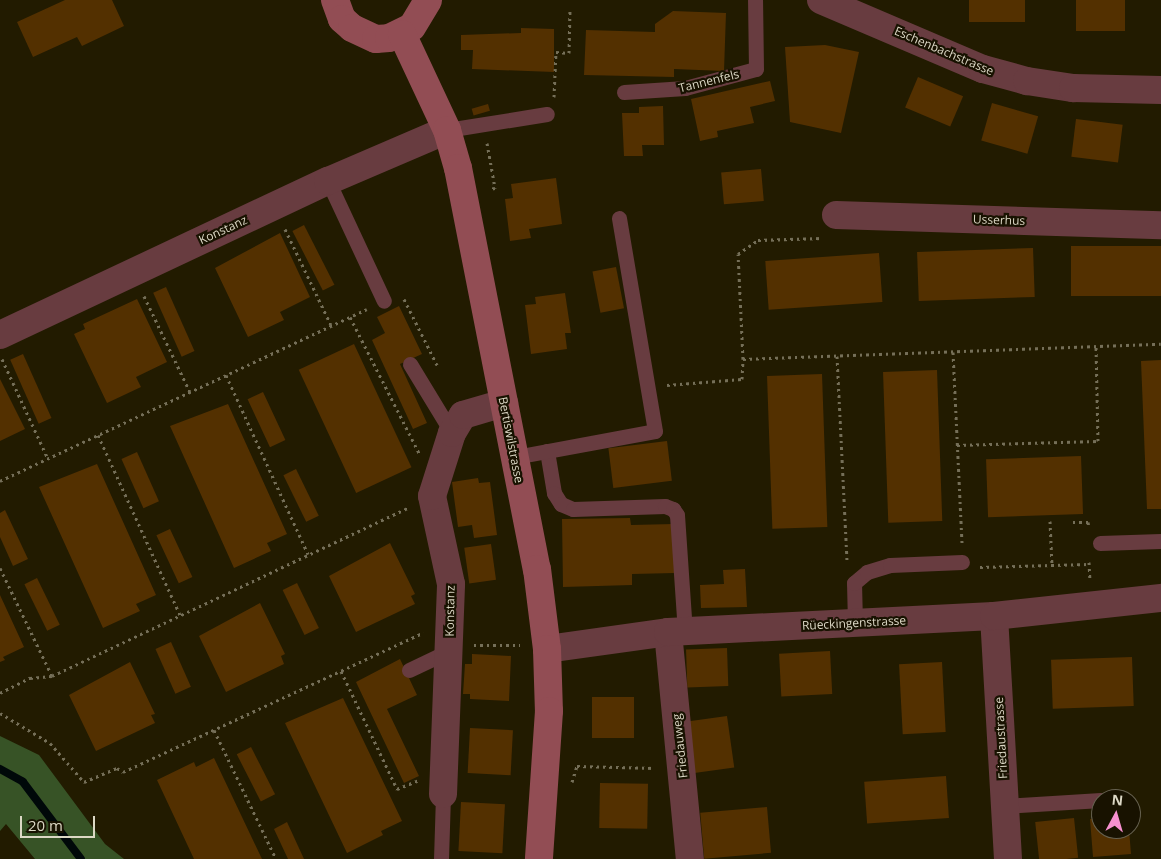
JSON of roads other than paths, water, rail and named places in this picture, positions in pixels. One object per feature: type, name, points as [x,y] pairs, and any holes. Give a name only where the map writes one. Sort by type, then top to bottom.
[{"type":"main road","points":[[335,0],[342,19],[363,35],[376,38],[402,34],[420,18],[428,0]]},
{"type":"main road","name":"Bertiswilstrasse","points":[[402,34],[447,130],[471,224],[537,569],[547,649],[548,762],[539,859]]},
{"type":"street","name":"Eschenbachstrasse","points":[[821,0],[983,69],[1026,81],[1073,88],[1161,90]]},
{"type":"street","name":"Konstanz","points":[[0,335],[328,181],[447,130]]},
{"type":"street","name":"Usserhus","points":[[836,215],[1161,225]]},
{"type":"street","name":"Konstanz","points":[[443,794],[457,648],[451,584],[432,496],[452,432],[463,414],[504,403]]},
{"type":"street","name":"Rüeckingenstrasse","points":[[547,649],[676,632],[994,616],[1161,598]]},
{"type":"street","name":"Friedaustrasse","points":[[994,616],[1008,859]]},
{"type":"street","name":"Friedauweg","points":[[676,632],[690,859]]},
{"type":"lane","name":"Tannenfels","points":[[624,92],[685,88],[756,69],[754,0]]},
{"type":"lane","points":[[447,130],[547,114]]},
{"type":"lane","points":[[328,181],[384,301]]},
{"type":"lane","points":[[515,457],[654,431],[619,218]]},
{"type":"lane","points":[[410,364],[452,432]]},
{"type":"lane","points":[[546,451],[554,493],[567,506],[665,506],[673,509],[677,515],[676,632]]},
{"type":"lane","points":[[1100,543],[1161,541]]},
{"type":"lane","points":[[855,623],[854,583],[867,572],[890,565],[962,562]]},
{"type":"lane","points":[[409,670],[457,648]]},
{"type":"lane","name":"Konstanz","points":[[441,859],[443,794]]},
{"type":"lane","points":[[1005,806],[1091,801]]},
{"type":"waterway","points":[[0,769],[23,782],[81,859]]}]
